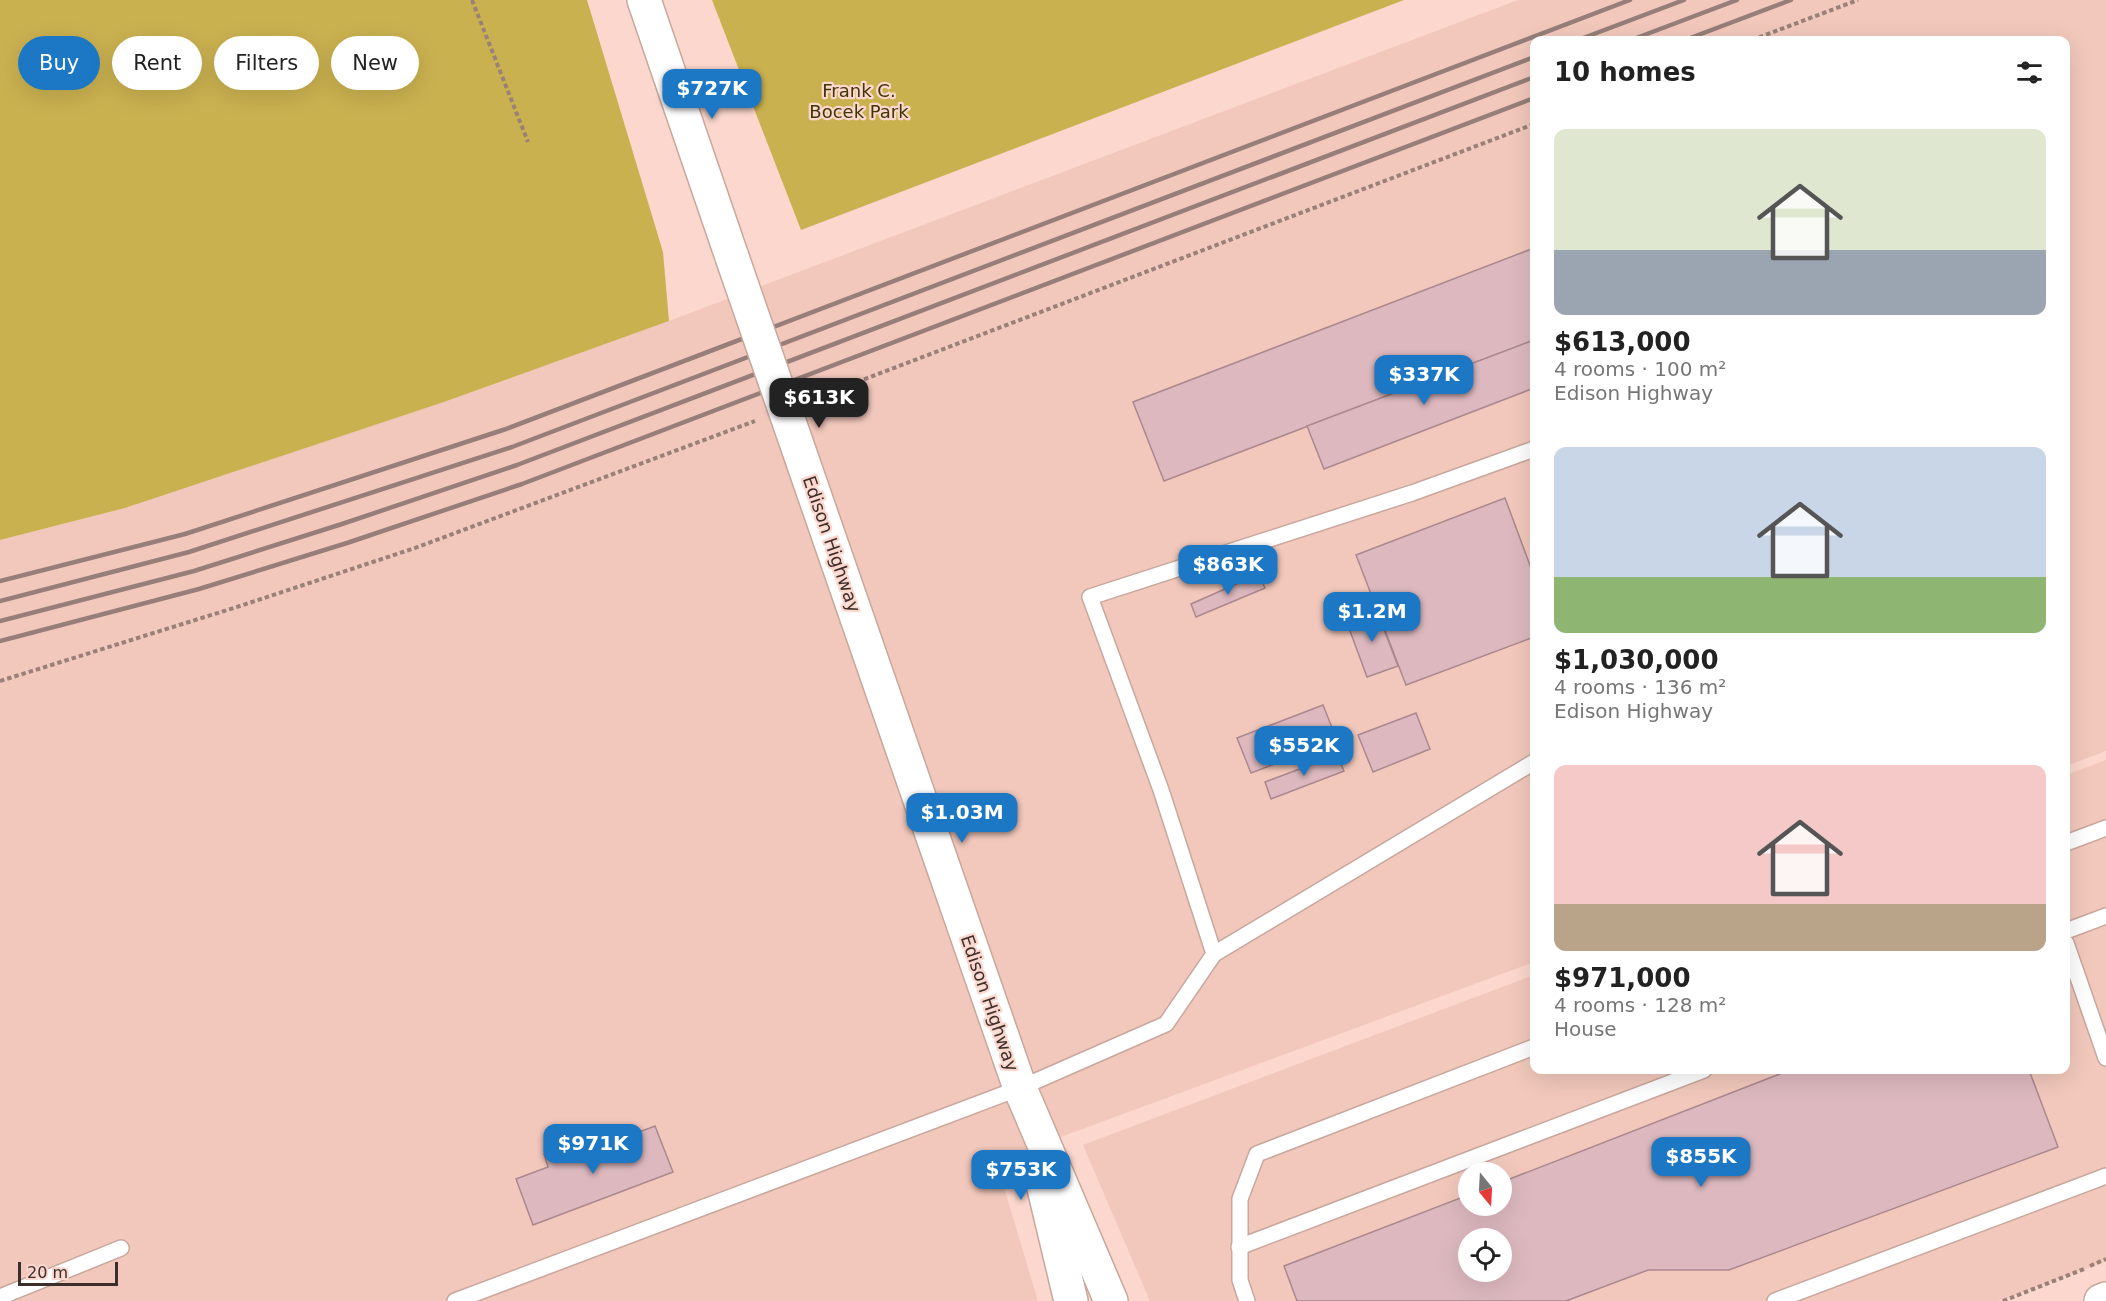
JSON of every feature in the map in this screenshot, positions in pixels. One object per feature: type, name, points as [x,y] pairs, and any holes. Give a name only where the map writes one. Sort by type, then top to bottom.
[{"type":"main road","name":"Edison Highway","points":[[644,0],[1020,1088],[1111,1301]]},
{"type":"main road","name":"Edison Highway","points":[[1020,1088],[1071,1301]]},
{"type":"main road","points":[[2101,1301],[2106,1299]]},
{"type":"lane","points":[[1214,954],[1161,790],[1090,597],[1412,493],[1530,450]]},
{"type":"lane","points":[[455,1301],[1020,1088],[1166,1024],[1214,954],[1530,764]]},
{"type":"lane","points":[[2070,842],[2106,828]]},
{"type":"lane","points":[[2070,930],[2106,916]]},
{"type":"lane","points":[[2070,954],[2106,1058]]},
{"type":"lane","points":[[1247,1301],[1240,1280],[1240,1199],[1257,1154],[1530,1049]]},
{"type":"lane","points":[[1239,1247],[1693,1074]]},
{"type":"lane","points":[[1775,1301],[2106,1176]]},
{"type":"lane","points":[[0,1297],[121,1248]]},
{"type":"path","points":[[472,0],[528,142]]},
{"type":"path","points":[[1763,36],[1858,0]]},
{"type":"path","points":[[2003,1301],[2047,1287],[2106,1258]]},
{"type":"shaded area","points":[[1518,0],[2106,0],[2106,751],[2070,764],[2070,36],[1530,36],[1530,963],[996,1161],[1038,1301],[0,1301],[0,540],[125,508],[444,402],[669,321]]},
{"type":"shaded area","points":[[2106,760],[2106,1261],[1999,1301],[1150,1301],[1083,1145],[1530,977],[1530,1074],[2070,1074],[2070,774]]},
{"type":"green space","points":[[0,0],[587,0],[663,252],[669,321],[444,402],[125,508],[0,540]]},
{"type":"green space","name":"Frank C. Bocek Park","points":[[712,0],[1404,0],[801,230]]},
{"type":"building","points":[[1530,250],[1530,342],[1164,481],[1133,402]]},
{"type":"building","points":[[1530,342],[1530,390],[1324,469],[1307,426]]},
{"type":"building","points":[[1505,498],[1530,565],[1530,638],[1406,685],[1356,555]]},
{"type":"building","points":[[1259,574],[1265,588],[1196,617],[1191,604]]},
{"type":"building","points":[[1376,609],[1398,666],[1367,677],[1346,620]]},
{"type":"building","points":[[1323,705],[1337,740],[1251,773],[1237,738]]},
{"type":"building","points":[[1416,713],[1430,749],[1373,772],[1358,735]]},
{"type":"building","points":[[1337,755],[1344,771],[1271,799],[1265,782]]},
{"type":"building","points":[[1780,1074],[2031,1074],[2058,1147],[1729,1270],[1648,1270],[1566,1301],[1297,1301],[1284,1266],[1458,1199],[1458,1216],[1512,1216],[1512,1178]]},
{"type":"building","points":[[655,1126],[673,1172],[533,1225],[516,1179],[548,1167],[544,1154],[567,1145],[571,1158]]},
{"type":"railway","points":[[1536,36],[1630,0]]},
{"type":"railway","points":[[1589,36],[1684,0]]},
{"type":"railway","points":[[1642,36],[1737,0]]},
{"type":"railway","points":[[1696,36],[1791,0]]},
{"type":"railway","points":[[0,581],[185,534],[506,429],[1530,38]]},
{"type":"railway","points":[[0,601],[189,552],[512,447],[1530,59]]},
{"type":"railway","points":[[0,621],[194,571],[517,465],[1530,79]]},
{"type":"railway","points":[[0,641],[199,589],[347,543],[522,484],[1530,100]]}]
